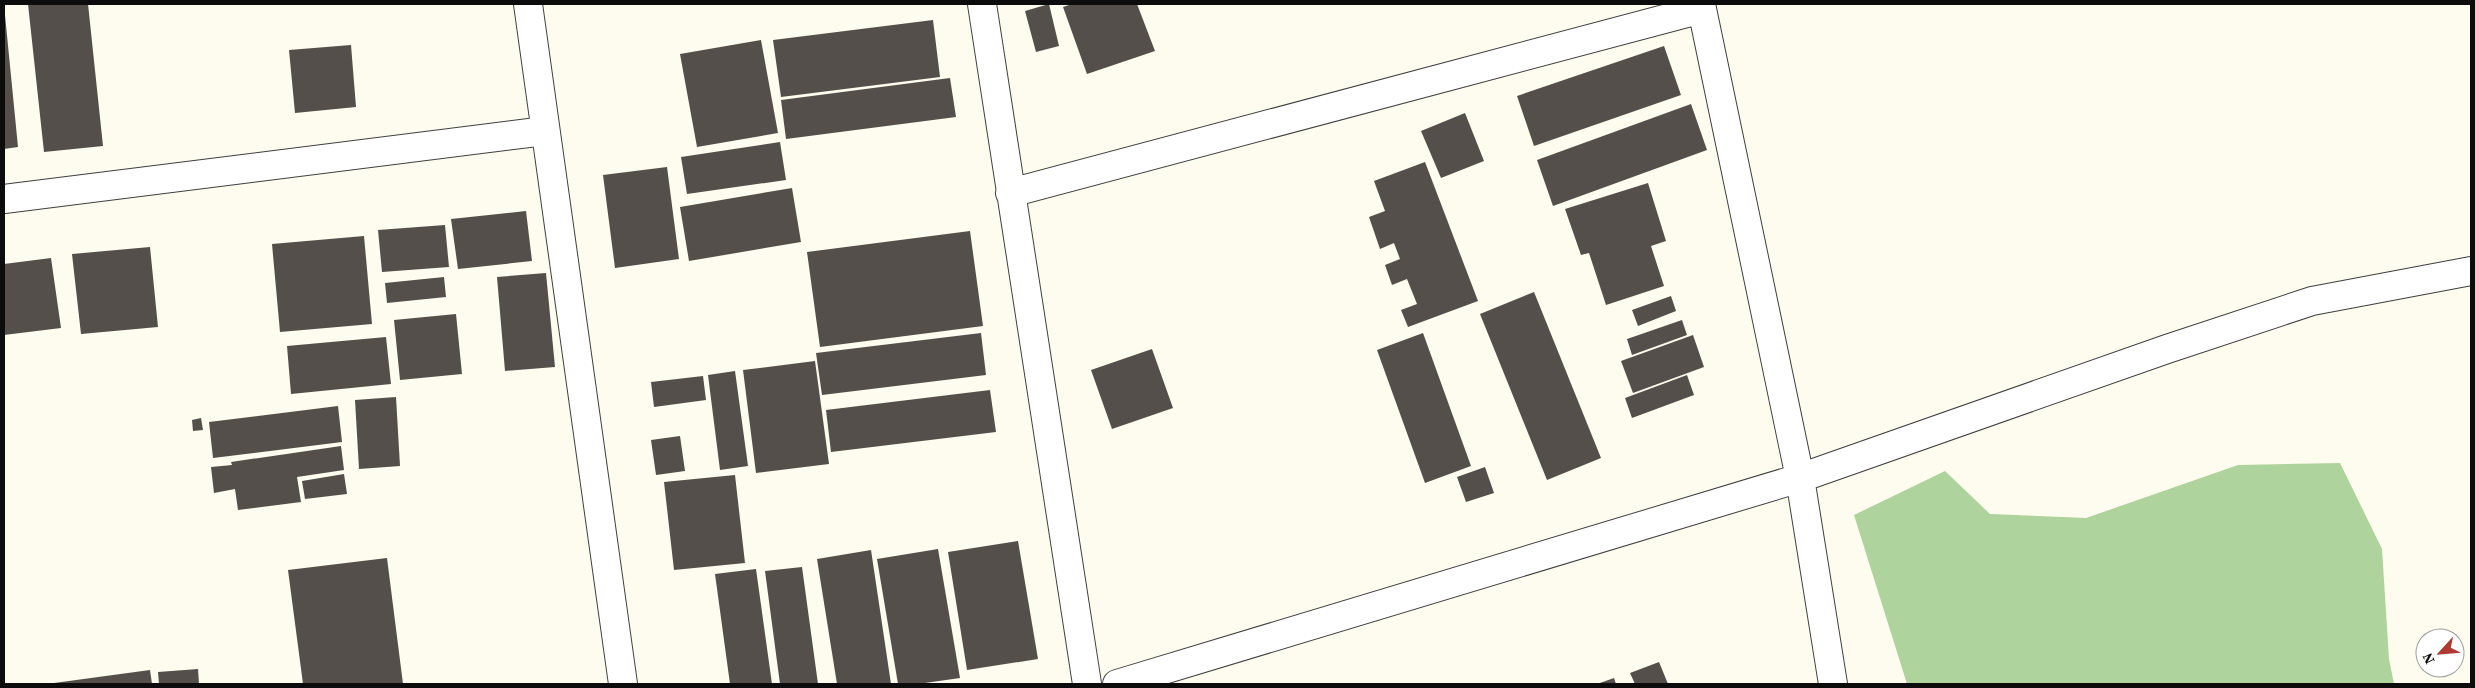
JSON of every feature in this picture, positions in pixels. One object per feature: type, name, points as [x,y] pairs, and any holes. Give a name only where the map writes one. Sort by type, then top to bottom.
[{"type":"street","points":[[528,4],[623,684]]},
{"type":"street","points":[[982,4],[1087,684]]},
{"type":"street","points":[[1010,193],[1702,7],[1800,478],[1833,684]]},
{"type":"street","points":[[4,199],[545,131]]},
{"type":"street","points":[[1117,684],[1800,478],[2158,352],[2312,301],[2471,271]]},
{"type":"green space","points":[[2340,463],[2382,549],[2389,659],[2394,684],[1907,684],[1854,515],[1945,471],[1990,514],[2086,518],[2238,465]]},
{"type":"building","points":[[28,4],[88,4],[103,146],[44,152]]},
{"type":"building","points":[[1049,4],[1059,46],[1036,52],[1025,11]]},
{"type":"building","points":[[1072,4],[1137,4],[1155,51],[1087,74],[1063,7]]},
{"type":"building","points":[[4,16],[18,147],[4,149]]},
{"type":"building","points":[[933,20],[940,77],[781,97],[773,40]]},
{"type":"building","points":[[761,40],[778,133],[697,147],[680,54]]},
{"type":"building","points":[[351,45],[356,107],[295,113],[289,50]]},
{"type":"building","points":[[1664,46],[1681,95],[1534,146],[1517,96]]},
{"type":"building","points":[[950,78],[956,117],[786,139],[781,100]]},
{"type":"building","points":[[1691,104],[1707,150],[1553,206],[1537,160]]},
{"type":"building","points":[[1465,113],[1484,161],[1441,178],[1421,131]]},
{"type":"building","points":[[780,142],[786,180],[687,194],[681,157]]},
{"type":"building","points":[[1425,162],[1478,301],[1408,327],[1401,310],[1417,304],[1407,279],[1392,285],[1385,265],[1400,259],[1394,243],[1380,249],[1369,217],[1385,211],[1374,181]]},
{"type":"building","points":[[667,167],[679,259],[615,268],[603,175]]},
{"type":"building","points":[[1648,183],[1666,241],[1651,246],[1664,286],[1606,305],[1589,253],[1581,255],[1565,209]]},
{"type":"building","points":[[792,188],[801,242],[689,261],[680,207]]},
{"type":"building","points":[[526,211],[532,261],[458,269],[451,219]]},
{"type":"building","points":[[445,225],[449,267],[382,272],[378,230]]},
{"type":"building","points":[[970,231],[983,326],[820,347],[807,252]]},
{"type":"building","points":[[364,236],[372,324],[280,332],[272,244]]},
{"type":"building","points":[[150,247],[158,327],[81,334],[72,254]]},
{"type":"building","points":[[51,258],[61,328],[4,335],[4,264]]},
{"type":"building","points":[[546,273],[555,367],[505,371],[497,277]]},
{"type":"building","points":[[444,277],[446,297],[387,303],[385,283]]},
{"type":"building","points":[[1534,292],[1601,458],[1547,480],[1480,314]]},
{"type":"building","points":[[1671,296],[1676,311],[1638,326],[1632,310]]},
{"type":"building","points":[[456,314],[462,374],[400,380],[394,320]]},
{"type":"building","points":[[1682,320],[1687,335],[1632,355],[1627,339]]},
{"type":"building","points":[[981,333],[986,375],[822,395],[816,353]]},
{"type":"building","points":[[1423,333],[1471,466],[1425,483],[1377,350]]},
{"type":"building","points":[[1693,335],[1704,367],[1633,393],[1621,361]]},
{"type":"building","points":[[386,337],[391,384],[291,394],[287,346]]},
{"type":"building","points":[[1152,349],[1173,408],[1112,429],[1091,370]]},
{"type":"building","points":[[815,361],[829,464],[756,473],[743,370]]},
{"type":"building","points":[[735,371],[748,466],[720,470],[708,375]]},
{"type":"building","points":[[1687,375],[1694,395],[1632,418],[1625,398]]},
{"type":"building","points":[[703,376],[706,400],[654,407],[651,382]]},
{"type":"building","points":[[990,390],[996,432],[831,452],[826,410]]},
{"type":"building","points":[[396,397],[400,466],[359,469],[355,400]]},
{"type":"building","points":[[338,406],[342,442],[213,458],[209,422]]},
{"type":"building","points":[[201,418],[203,430],[193,431],[192,420]]},
{"type":"building","points":[[680,436],[685,471],[656,475],[651,440]]},
{"type":"building","points":[[341,446],[344,470],[297,477],[301,502],[238,510],[235,489],[214,493],[211,467],[232,465],[231,462]]},
{"type":"building","points":[[1485,467],[1494,493],[1466,502],[1457,477]]},
{"type":"building","points":[[344,474],[347,494],[305,499],[302,481]]},
{"type":"building","points":[[735,475],[745,563],[674,570],[664,482]]},
{"type":"building","points":[[1018,541],[1038,659],[967,670],[948,552]]},
{"type":"building","points":[[938,549],[960,678],[918,684],[898,684],[877,559]]},
{"type":"building","points":[[871,550],[891,684],[837,684],[817,559]]},
{"type":"building","points":[[387,558],[403,684],[303,684],[288,570]]},
{"type":"building","points":[[802,567],[818,684],[780,684],[765,571]]},
{"type":"building","points":[[756,569],[772,684],[730,684],[715,574]]},
{"type":"building","points":[[1659,662],[1668,684],[1635,684],[1630,673]]},
{"type":"building","points":[[198,669],[199,684],[159,684],[158,672]]},
{"type":"building","points":[[150,670],[152,684],[54,684],[54,683]]},
{"type":"building","points":[[1614,678],[1616,684],[1597,684]]}]
